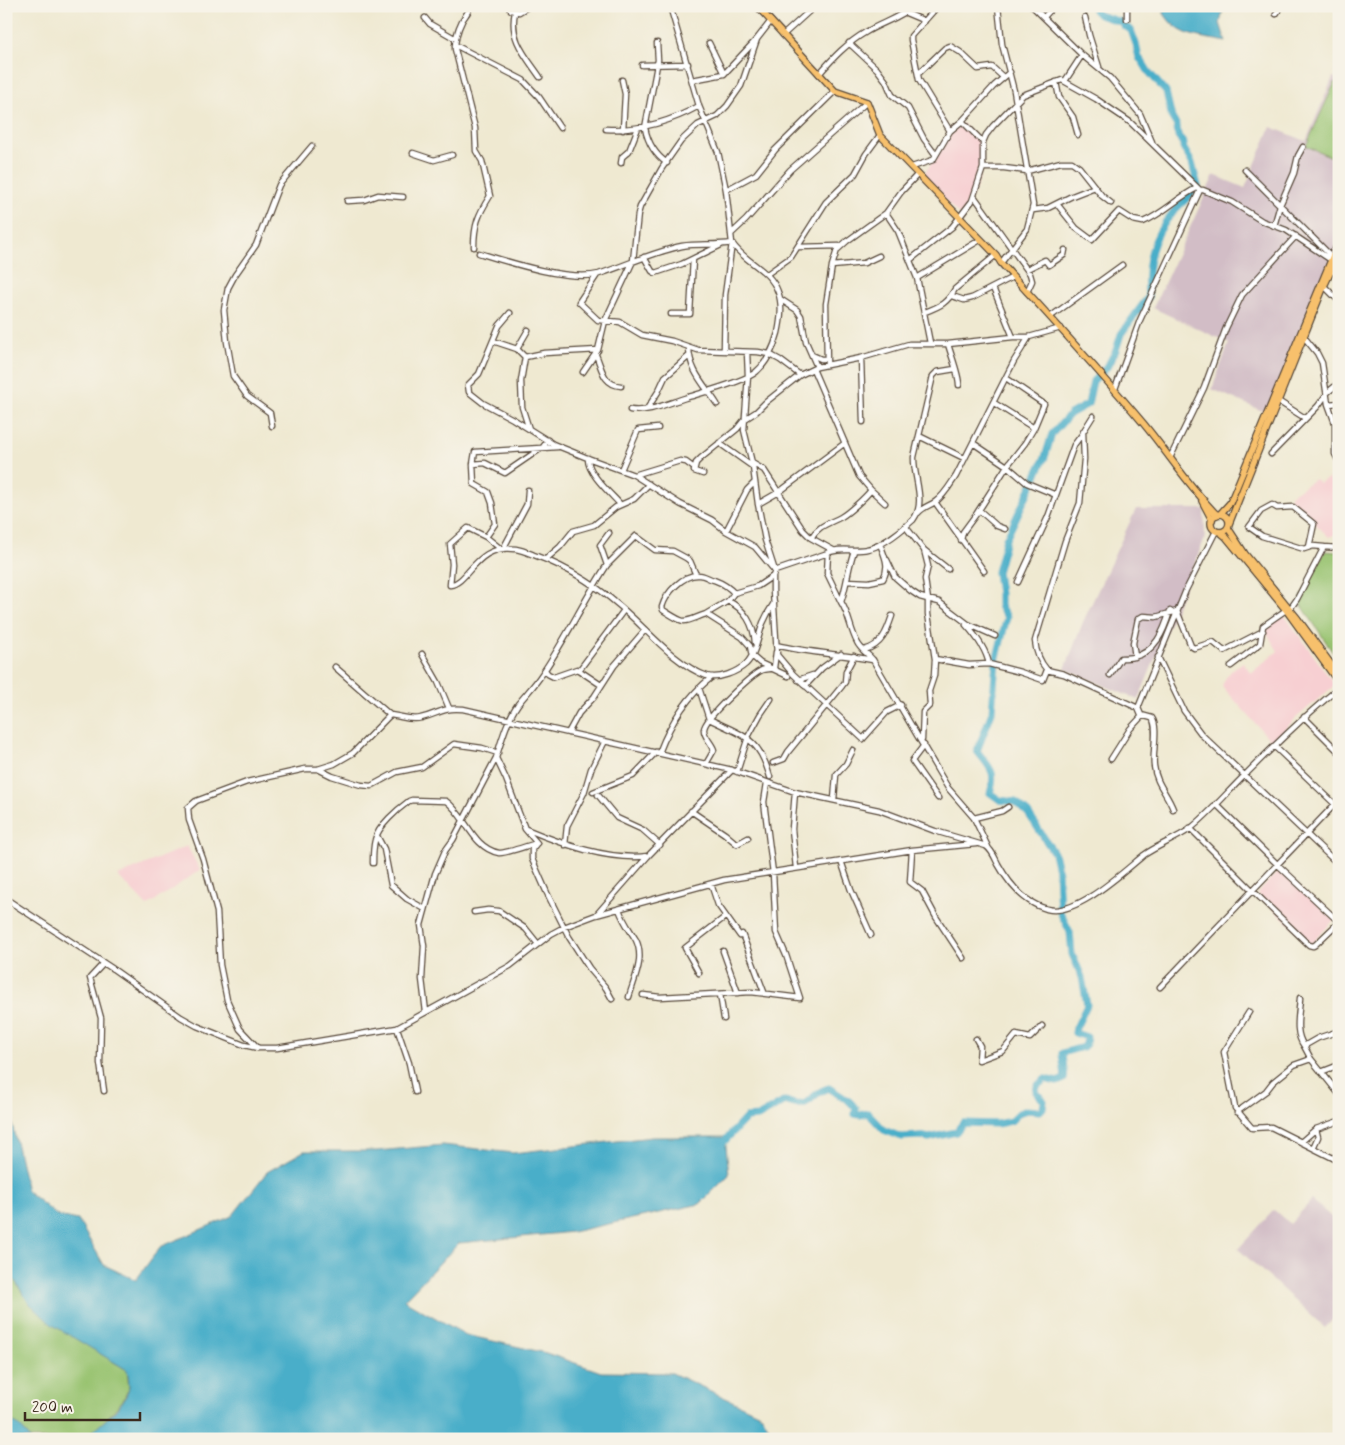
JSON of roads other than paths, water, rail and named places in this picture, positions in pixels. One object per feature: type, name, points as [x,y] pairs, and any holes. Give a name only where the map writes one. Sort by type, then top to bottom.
[{"type":"main road","points":[[758,6],[835,91],[867,102],[880,135],[996,255],[1001,263],[1105,378],[1200,497],[1212,520],[1212,526],[1226,537],[1288,609],[1339,683]]},
{"type":"main road","points":[[1212,520],[1230,503],[1339,241]]},
{"type":"main road","points":[[1218,531],[1224,531],[1228,526],[1324,286],[1339,254]]},
{"type":"main road","points":[[1200,497],[1219,514],[1226,517],[1228,526],[1245,554],[1339,675]]},
{"type":"street","points":[[470,6],[469,12],[462,21],[456,39],[456,56],[475,128],[476,151],[482,161],[490,196],[478,214],[474,232],[474,248]]},
{"type":"street","points":[[508,6],[515,12],[522,11],[529,6]]},
{"type":"street","points":[[670,6],[704,122],[718,152],[726,190],[732,243],[725,295],[724,351]]},
{"type":"street","points":[[762,12],[770,6]]},
{"type":"street","points":[[783,35],[815,6]]},
{"type":"street","points":[[900,6],[906,13],[925,21]]},
{"type":"street","points":[[820,74],[849,43],[881,24],[906,13],[914,6]]},
{"type":"street","points":[[938,6],[911,38],[922,85],[950,131]]},
{"type":"street","points":[[998,6],[1002,44],[1016,102],[1032,193],[1033,210],[1027,229],[1001,263]]},
{"type":"street","points":[[1032,6],[1082,55],[1110,78],[1140,114],[1154,146]]},
{"type":"street","points":[[1044,17],[1054,6]]},
{"type":"street","points":[[1127,6],[1127,19]]},
{"type":"street","points":[[1276,14],[1278,11],[1277,6]]},
{"type":"street","points":[[515,12],[513,22],[515,37],[540,77]]},
{"type":"street","points":[[1085,17],[1099,68]]},
{"type":"street","points":[[425,18],[430,24],[456,39]]},
{"type":"street","points":[[692,80],[724,74],[771,21]]},
{"type":"street","points":[[583,372],[596,355],[605,321],[633,261],[638,210],[681,141],[693,129],[720,113],[738,90],[757,39]]},
{"type":"street","points":[[657,43],[656,66],[645,128],[652,150],[667,163]]},
{"type":"street","points":[[709,43],[724,74]]},
{"type":"street","points":[[849,43],[878,69],[892,95],[911,112],[924,139],[935,154]]},
{"type":"street","points":[[455,45],[523,80],[539,96],[560,128]]},
{"type":"street","points":[[918,74],[945,48],[950,46],[960,52],[978,69],[992,67],[1003,77]]},
{"type":"street","points":[[1064,81],[1082,55]]},
{"type":"street","points":[[642,65],[688,64]]},
{"type":"street","points":[[912,167],[933,160],[950,131],[1010,72]]},
{"type":"street","points":[[622,80],[625,94],[623,130]]},
{"type":"street","points":[[910,260],[940,238],[960,219],[974,196],[983,168],[983,142],[989,130],[1025,93],[1064,81],[1123,117],[1199,189],[1232,202],[1245,212],[1296,236],[1331,259]]},
{"type":"street","points":[[1056,82],[1059,97],[1073,117],[1078,135]]},
{"type":"street","points":[[726,190],[756,174],[775,150],[835,91]]},
{"type":"street","points":[[731,234],[746,220],[785,174],[867,102]]},
{"type":"street","points":[[606,129],[645,128],[676,117],[699,106]]},
{"type":"street","points":[[962,121],[983,142]]},
{"type":"street","points":[[622,163],[622,157],[629,151],[638,128]]},
{"type":"street","points":[[766,274],[791,257],[826,202],[855,174],[866,154],[880,135]]},
{"type":"street","points":[[272,426],[270,413],[247,396],[233,376],[224,310],[228,288],[256,244],[279,185],[312,146]]},
{"type":"street","points":[[1274,226],[1280,205],[1303,146]]},
{"type":"street","points":[[412,153],[434,160],[452,155]]},
{"type":"street","points":[[983,168],[1027,170],[1061,162],[1072,162],[1102,196],[1111,203]]},
{"type":"street","points":[[1245,170],[1331,259]]},
{"type":"street","points":[[798,247],[839,246],[886,213],[901,192],[918,174]]},
{"type":"street","points":[[1033,210],[1044,209],[1095,187]]},
{"type":"street","points":[[1057,204],[1076,228],[1092,240],[1119,211],[1133,220],[1143,222],[1173,205],[1184,194],[1199,189]]},
{"type":"street","points":[[1114,389],[1140,320],[1199,189]]},
{"type":"street","points":[[347,202],[364,200],[378,195],[403,197]]},
{"type":"street","points":[[974,196],[1027,269],[1032,281],[1027,292]]},
{"type":"street","points":[[886,213],[898,231],[917,278],[930,343]]},
{"type":"street","points":[[1170,458],[1204,388],[1226,328],[1242,295],[1296,236]]},
{"type":"street","points":[[917,278],[980,240]]},
{"type":"street","points":[[479,253],[516,265],[571,276],[597,274],[644,257],[684,246],[732,243]]},
{"type":"street","points":[[630,410],[647,409],[708,391],[748,376],[757,371],[774,347],[780,322],[780,299],[774,284],[766,274],[742,255],[732,243]]},
{"type":"street","points":[[644,257],[652,271],[655,272],[693,259],[723,244]]},
{"type":"street","points":[[827,365],[826,304],[832,266],[839,246]]},
{"type":"street","points":[[1027,269],[1045,260],[1049,264],[1064,255],[1065,250]]},
{"type":"street","points":[[731,255],[742,255]]},
{"type":"street","points":[[925,312],[943,304],[952,296],[955,288],[996,255]]},
{"type":"street","points":[[832,266],[864,263],[879,256]]},
{"type":"street","points":[[671,314],[690,314],[693,259]]},
{"type":"street","points":[[1050,317],[1122,266]]},
{"type":"street","points":[[1332,270],[1339,275]]},
{"type":"street","points":[[597,274],[579,302],[598,320],[620,322],[642,335],[672,341],[698,350],[769,354],[800,376]]},
{"type":"street","points":[[952,296],[968,300],[1014,277]]},
{"type":"street","points":[[1324,286],[1339,301]]},
{"type":"street","points":[[993,288],[1013,337]]},
{"type":"street","points":[[780,299],[800,313],[806,342],[815,368],[859,476],[884,503]]},
{"type":"street","points":[[510,313],[500,323],[479,374],[469,383],[468,390],[482,403],[513,419],[558,447],[634,475],[680,504],[712,520],[726,531],[755,548],[774,573]]},
{"type":"street","points":[[694,468],[701,458],[737,429],[744,419],[756,412],[800,376],[815,368],[861,358],[905,345],[948,344],[1029,337],[1060,328]]},
{"type":"street","points":[[517,349],[528,330]]},
{"type":"street","points":[[734,593],[730,587],[701,574],[678,584],[662,607],[681,621],[686,622],[706,614],[728,601],[734,593],[758,586],[774,573],[831,552],[868,549],[880,544],[905,526],[913,520],[918,511],[935,502],[946,492],[964,458],[974,444],[1006,378],[1029,337]]},
{"type":"street","points":[[1304,337],[1318,353],[1322,363],[1328,392],[1328,404],[1335,423],[1336,454],[1339,462]]},
{"type":"street","points":[[493,341],[517,349],[525,357]]},
{"type":"street","points":[[948,344],[959,385]]},
{"type":"street","points":[[689,347],[689,356],[696,375],[717,404]]},
{"type":"street","points":[[525,357],[544,353],[598,350]]},
{"type":"street","points":[[748,352],[744,430],[765,540],[774,573],[776,645],[774,668]]},
{"type":"street","points":[[596,355],[608,381],[614,385],[621,386]]},
{"type":"street","points":[[812,355],[820,359],[826,358]]},
{"type":"street","points":[[647,409],[658,392],[664,377],[689,356]]},
{"type":"street","points":[[525,357],[521,381],[522,407],[529,429]]},
{"type":"street","points":[[861,358],[862,422]]},
{"type":"street","points":[[917,514],[918,481],[914,470],[914,463],[934,374],[955,369]]},
{"type":"street","points":[[961,540],[963,532],[1007,466],[1025,443],[1034,428],[1044,404],[1006,378]]},
{"type":"street","points":[[1271,454],[1318,406],[1328,392],[1339,383]]},
{"type":"street","points":[[1278,401],[1305,418]]},
{"type":"street","points":[[994,403],[1034,428]]},
{"type":"street","points":[[1328,404],[1339,403]]},
{"type":"street","points":[[1018,582],[1048,517],[1064,468],[1074,445],[1093,416]]},
{"type":"street","points":[[621,470],[638,430],[658,428]]},
{"type":"street","points":[[1083,432],[1084,460],[1080,503],[1065,541],[1035,641],[1036,651],[1042,664],[1048,670],[1064,674],[1138,708],[1142,716]]},
{"type":"street","points":[[919,436],[964,458]]},
{"type":"street","points":[[472,464],[485,463],[505,473],[543,447],[548,440]]},
{"type":"street","points":[[719,443],[752,465],[764,470],[800,527],[811,538],[831,552]]},
{"type":"street","points":[[758,504],[779,492],[845,443]]},
{"type":"street","points":[[974,444],[1007,466],[1027,483],[1056,496]]},
{"type":"street","points":[[486,537],[495,524],[492,503],[488,492],[474,484],[472,464],[475,452],[558,447]]},
{"type":"street","points":[[588,458],[592,471],[620,504]]},
{"type":"street","points":[[634,475],[680,461],[686,462],[694,470],[703,474]]},
{"type":"street","points":[[726,531],[747,490],[755,482]]},
{"type":"street","points":[[546,559],[560,547],[574,530],[594,525],[620,504],[634,499],[649,484]]},
{"type":"street","points":[[502,549],[527,504],[528,490]]},
{"type":"street","points":[[811,538],[819,527],[846,513],[866,498],[871,490]]},
{"type":"street","points":[[935,502],[984,571]]},
{"type":"street","points":[[1309,547],[1314,524],[1293,507],[1277,508],[1272,505],[1261,511],[1249,527],[1262,536],[1304,549],[1309,547],[1339,548]]},
{"type":"street","points":[[979,510],[997,526],[1005,529]]},
{"type":"street","points":[[905,526],[924,550],[948,569]]},
{"type":"street","points":[[502,549],[486,537],[468,528],[450,544],[452,564],[450,584],[458,582],[482,557],[502,549],[517,549],[546,559],[593,586],[624,610],[674,656],[704,675],[712,677]]},
{"type":"street","points":[[1138,708],[1177,611],[1218,531]]},
{"type":"street","points":[[607,565],[600,545],[609,533]]},
{"type":"street","points":[[426,1012],[422,979],[424,946],[421,926],[425,909],[435,874],[444,852],[463,822],[497,756],[509,720],[545,670],[607,565],[636,536],[655,550],[673,551],[686,558],[690,561],[696,575]]},
{"type":"street","points":[[880,544],[891,572],[899,581],[920,597],[939,602],[968,624],[995,636]]},
{"type":"street","points":[[1231,666],[1260,644],[1263,627],[1267,623],[1288,609],[1298,599],[1324,547]]},
{"type":"street","points":[[924,550],[928,566],[925,579],[935,660],[934,676],[929,691],[930,705],[923,712],[923,743],[912,761],[938,798]]},
{"type":"street","points":[[841,602],[854,551]]},
{"type":"street","points":[[831,552],[827,573],[848,614],[857,643],[873,660],[948,788],[974,818],[1007,879],[1021,895],[1045,909],[1059,909],[1077,903],[1100,891],[1146,854],[1190,828],[1304,717],[1339,688]]},
{"type":"street","points":[[847,581],[881,580],[884,578],[887,570],[887,560]]},
{"type":"street","points":[[728,601],[740,608],[748,618],[753,631],[755,647]]},
{"type":"street","points":[[660,845],[643,830],[617,818],[595,794],[633,776],[658,752],[674,721],[699,688],[712,677],[733,672],[746,664],[752,656],[764,620],[774,603]]},
{"type":"street","points":[[580,669],[624,610]]},
{"type":"street","points":[[1135,657],[1133,643],[1138,619],[1143,616],[1156,616],[1170,611],[1177,611]]},
{"type":"street","points":[[1110,675],[1121,658],[1135,657],[1155,645],[1170,611]]},
{"type":"street","points":[[1177,611],[1191,646],[1194,648],[1213,642],[1224,652],[1263,631]]},
{"type":"street","points":[[953,612],[975,635],[987,655],[989,664]]},
{"type":"street","points":[[706,614],[742,637],[750,646],[752,656],[760,663],[788,676]]},
{"type":"street","points":[[864,650],[874,647],[884,637],[892,616]]},
{"type":"street","points":[[568,733],[579,713],[594,697],[614,666],[645,630]]},
{"type":"street","points":[[776,645],[802,651],[841,654],[873,660]]},
{"type":"street","points":[[776,651],[780,660],[798,680],[863,739],[887,712],[901,705]]},
{"type":"street","points":[[422,654],[438,682],[449,708]]},
{"type":"street","points":[[805,686],[815,675],[841,654]]},
{"type":"street","points":[[773,762],[784,759],[845,682],[846,671],[854,656]]},
{"type":"street","points":[[1158,657],[1176,697],[1190,721],[1202,735],[1339,865]]},
{"type":"street","points":[[935,660],[969,665],[989,664],[1043,680],[1048,670]]},
{"type":"street","points":[[335,667],[390,715],[415,719],[423,718],[449,708],[463,709],[658,752],[756,777],[767,783],[795,792],[887,813],[989,848]]},
{"type":"street","points":[[706,764],[714,750],[704,732],[704,727],[738,689],[762,670],[774,668]]},
{"type":"street","points":[[545,670],[554,677],[580,669],[601,685]]},
{"type":"street","points":[[798,680],[815,675]]},
{"type":"street","points":[[699,688],[709,720],[748,738],[763,756],[770,777]]},
{"type":"street","points":[[596,915],[691,811],[734,771],[748,738],[760,715],[771,700]]},
{"type":"street","points":[[258,1048],[240,1029],[227,1000],[220,965],[217,912],[203,859],[187,811],[192,803],[247,782],[305,769],[318,769],[334,764],[353,753],[390,715]]},
{"type":"street","points":[[1112,759],[1130,729],[1142,716]]},
{"type":"street","points":[[1142,716],[1152,718],[1155,724],[1153,756],[1157,779],[1173,809]]},
{"type":"street","points":[[1304,717],[1339,752]]},
{"type":"street","points":[[565,845],[567,826],[584,793],[591,769],[605,741]]},
{"type":"street","points":[[318,769],[361,785],[371,786],[397,772],[422,767],[454,744],[482,748],[497,756],[525,829],[537,843]]},
{"type":"street","points":[[1160,987],[1337,804],[1274,746]]},
{"type":"street","points":[[834,800],[836,775],[846,764],[853,750]]},
{"type":"street","points":[[643,995],[660,997],[764,992],[800,998],[786,955],[776,935],[773,873],[764,802],[767,783]]},
{"type":"street","points":[[795,792],[792,829],[796,868]]},
{"type":"street","points":[[373,863],[376,836],[390,817],[412,800],[446,801],[475,837],[486,847],[500,854],[537,843]]},
{"type":"street","points":[[1190,828],[1307,943],[1313,946],[1339,922],[1216,804]]},
{"type":"street","points":[[974,818],[1002,811],[1008,807]]},
{"type":"street","points":[[691,811],[737,844],[748,838]]},
{"type":"street","points":[[525,829],[565,845],[611,855],[648,856]]},
{"type":"street","points":[[376,836],[384,849],[391,885],[407,899],[425,909]]},
{"type":"street","points":[[537,843],[532,849],[532,859],[564,927],[589,968],[606,988],[612,999]]},
{"type":"street","points":[[6,899],[104,963],[181,1018],[231,1040],[258,1048],[277,1048],[397,1028],[517,962],[538,944],[564,927],[596,915],[711,884],[796,868],[912,850],[978,844]]},
{"type":"street","points":[[912,850],[910,882],[922,891],[936,917],[963,958]]},
{"type":"street","points":[[841,861],[850,890],[871,935]]},
{"type":"street","points":[[711,884],[718,905],[725,917],[741,935],[764,992]]},
{"type":"street","points":[[619,909],[636,941],[640,955],[629,997]]},
{"type":"street","points":[[474,912],[499,911],[526,929],[538,944]]},
{"type":"street","points":[[699,972],[685,948],[725,917]]},
{"type":"street","points":[[723,951],[738,993]]},
{"type":"street","points":[[104,963],[90,978],[101,1018],[100,1063],[104,1091]]},
{"type":"street","points":[[720,994],[724,1019]]},
{"type":"street","points":[[1300,998],[1297,1032],[1311,1059],[1339,1094]]},
{"type":"street","points":[[1249,1012],[1224,1052],[1237,1112],[1252,1128],[1271,1127],[1339,1160]]},
{"type":"street","points":[[976,1039],[980,1046],[979,1060],[1003,1052],[1016,1035],[1030,1038],[1042,1026]]},
{"type":"street","points":[[397,1028],[409,1063],[415,1092]]},
{"type":"street","points":[[1304,1046],[1318,1038],[1339,1031]]},
{"type":"street","points":[[1237,1112],[1266,1091],[1273,1082],[1294,1065],[1311,1059]]},
{"type":"street","points":[[1321,1072],[1339,1065]]},
{"type":"street","points":[[1301,1142],[1316,1129],[1339,1120]]},
{"type":"street","points":[[1313,1148],[1318,1137],[1316,1129]]},
{"type":"water","points":[[1173,6],[1224,6],[1220,23],[1226,42],[1183,32],[1169,21],[1163,12]]},
{"type":"water","points":[[6,1104],[8,1105],[27,1191],[58,1216],[78,1220],[104,1265],[136,1280],[160,1247],[232,1216],[267,1172],[304,1151],[377,1151],[443,1145],[513,1153],[652,1137],[725,1137],[729,1175],[700,1204],[572,1232],[459,1243],[404,1300],[466,1335],[546,1353],[601,1372],[672,1373],[762,1415],[775,1439],[82,1439],[110,1416],[123,1401],[129,1386],[127,1370],[51,1324],[29,1303],[15,1281],[6,1274]]},
{"type":"water","points":[[6,1417],[19,1426],[31,1439],[6,1439]]},
{"type":"waterway","points":[[720,1146],[746,1118],[758,1117],[785,1101],[794,1104],[805,1103],[822,1090],[829,1088],[849,1101],[856,1108],[855,1114],[868,1113],[884,1130],[901,1137],[920,1136],[929,1138],[956,1132],[963,1123],[997,1124],[1011,1121],[1019,1113],[1026,1110],[1040,1111],[1043,1108],[1044,1101],[1036,1092],[1037,1086],[1045,1079],[1057,1082],[1064,1079],[1062,1053],[1083,1047],[1086,1044],[1087,1037],[1075,1033],[1087,1005],[1082,977],[1072,954],[1070,932],[1060,912],[1058,870],[1054,853],[1028,813],[1015,802],[1000,800],[990,793],[993,780],[991,770],[977,751],[992,712],[996,661],[1007,617],[1000,606],[997,572],[1006,539],[1045,457],[1052,434],[1070,414],[1088,404],[1093,381],[1107,367],[1116,350],[1121,334],[1148,297],[1149,262],[1160,231],[1174,211],[1198,186],[1192,163],[1183,147],[1184,144],[1178,136],[1177,126],[1172,118],[1166,92],[1139,58],[1131,30],[1121,22],[1099,15],[1094,10],[1094,6]]}]
